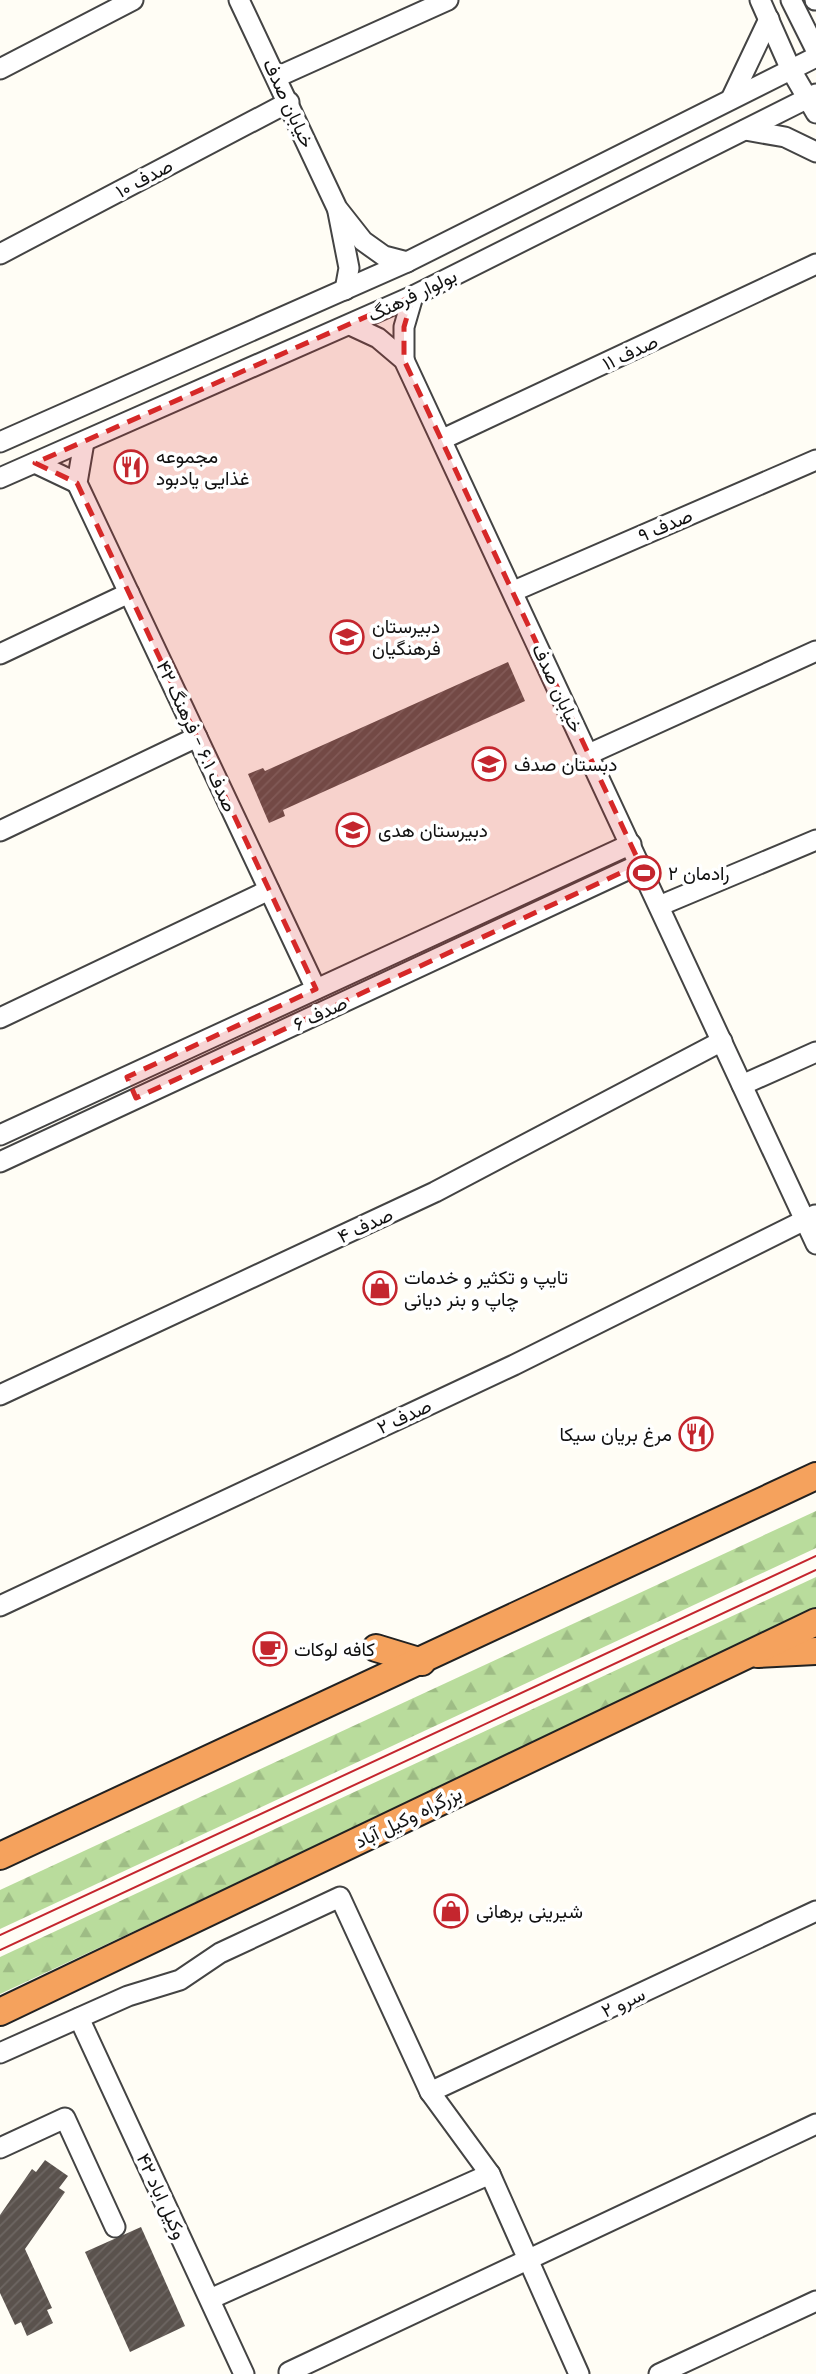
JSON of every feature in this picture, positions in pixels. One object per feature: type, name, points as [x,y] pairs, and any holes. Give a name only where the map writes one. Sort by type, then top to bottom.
[{"type":"highway","points":[[0,1856],[422,1662],[816,1476]]},
{"type":"highway","name":"بزرگراه وکیل آباد","points":[[0,2012],[816,1622]]},
{"type":"highway","points":[[376,1648],[422,1662]]},
{"type":"highway","points":[[746,1654],[816,1651]]},
{"type":"street","points":[[0,69],[133,0]]},
{"type":"street","name":"خیابان صدف","points":[[239,0],[338,208]]},
{"type":"street","points":[[277,77],[448,0]]},
{"type":"street","points":[[760,0],[791,70],[814,102]]},
{"type":"street","points":[[791,0],[816,50]]},
{"type":"street","points":[[731,99],[769,19]]},
{"type":"street","name":"بولوار فرهنگ","points":[[0,442],[407,262],[816,57]]},
{"type":"street","name":"صدف ۱۰","points":[[0,254],[289,102]]},
{"type":"street","name":"بولوار فرهنگ","points":[[0,478],[413,296],[745,130],[814,102]]},
{"type":"street","points":[[745,130],[785,137],[816,152]]},
{"type":"street","points":[[338,208],[363,241],[384,256],[407,262]]},
{"type":"street","points":[[338,208],[349,268],[345,290]]},
{"type":"street","name":"صدف ۱۱","points":[[443,439],[816,264]]},
{"type":"street","points":[[404,360],[404,327],[413,296]]},
{"type":"street","points":[[350,325],[378,338],[404,360]]},
{"type":"street","points":[[207,352],[219,383]]},
{"type":"street","name":"خیابان صدف","points":[[404,360],[742,1085],[810,1217],[816,1244]]},
{"type":"street","points":[[35,463],[78,483],[84,442]]},
{"type":"street","name":"صدف ۹","points":[[514,591],[816,460]]},
{"type":"street","name":"صدف ۶.۱ - فرهنگ ۴۲","points":[[78,483],[316,989]]},
{"type":"street","points":[[0,654],[129,593]]},
{"type":"street","points":[[589,754],[816,651]]},
{"type":"street","points":[[0,831],[197,737]]},
{"type":"street","points":[[660,906],[816,840]]},
{"type":"street","name":"صدف ۶","points":[[0,1135],[631,844]]},
{"type":"street","name":"صدف ۶","points":[[0,1161],[640,864]]},
{"type":"street","points":[[0,1017],[270,890]]},
{"type":"street","name":"صدف ۴","points":[[0,1395],[435,1192],[722,1041]]},
{"type":"street","points":[[742,1085],[816,1052]]},
{"type":"street","points":[[127,1077],[136,1098]]},
{"type":"street","name":"صدف ۲","points":[[0,1606],[514,1365],[810,1217]]},
{"type":"street","points":[[0,2053],[128,1996],[180,1980],[220,1953],[340,1897],[430,2092],[490,2174],[579,2374]]},
{"type":"street","name":"سرو ۲","points":[[430,2092],[816,1911]]},
{"type":"street","name":"وکیل اباد ۴۲","points":[[79,2018],[244,2374]]},
{"type":"street","points":[[0,2148],[65,2118],[115,2227]]},
{"type":"street","points":[[289,2372],[816,2124]]},
{"type":"street","points":[[209,2299],[490,2174]]},
{"type":"street","points":[[659,2374],[816,2301]]},
{"type":"highlighted area","points":[[413,296],[404,327],[404,360],[640,864],[136,1098],[127,1077],[316,989],[77,483],[35,463]]},
{"type":"green space","points":[[816,1511],[816,1548],[0,1929],[0,1890]]},
{"type":"green space","points":[[816,1577],[816,1612],[0,1994],[0,1957]]},
{"type":"building","points":[[508,662],[525,701],[283,810],[285,816],[269,823],[248,774],[263,768],[265,771]]},
{"type":"building","points":[[45,2160],[68,2176],[59,2188],[65,2192],[25,2249],[52,2308],[47,2310],[53,2323],[27,2336],[21,2322],[15,2325],[0,2293],[0,2215],[32,2169],[36,2172]]},
{"type":"building","points":[[141,2227],[185,2326],[130,2352],[85,2252]]},
{"type":"tram line","points":[[0,1935],[816,1556]]},
{"type":"tram line","points":[[0,1950],[816,1570]]},
{"type":"place","name":"مجموعه غذایی یادبود","points":[[131,467]]},
{"type":"place","name":"دبیرستان فرهنگیان","points":[[347,637]]},
{"type":"place","name":"دبستان صدف","points":[[489,764]]},
{"type":"place","name":"دبیرستان هدی","points":[[353,830]]},
{"type":"place","name":"رادمان ۲","points":[[644,873]]},
{"type":"place","name":"تایپ و تکثیر و خدمات چاپ و بنر دیانی","points":[[380,1288]]},
{"type":"place","name":"مرغ بریان سیکا","points":[[696,1434]]},
{"type":"place","name":"کافه لوکات","points":[[270,1649]]},
{"type":"place","name":"شیرینی برهانی","points":[[451,1911]]}]
